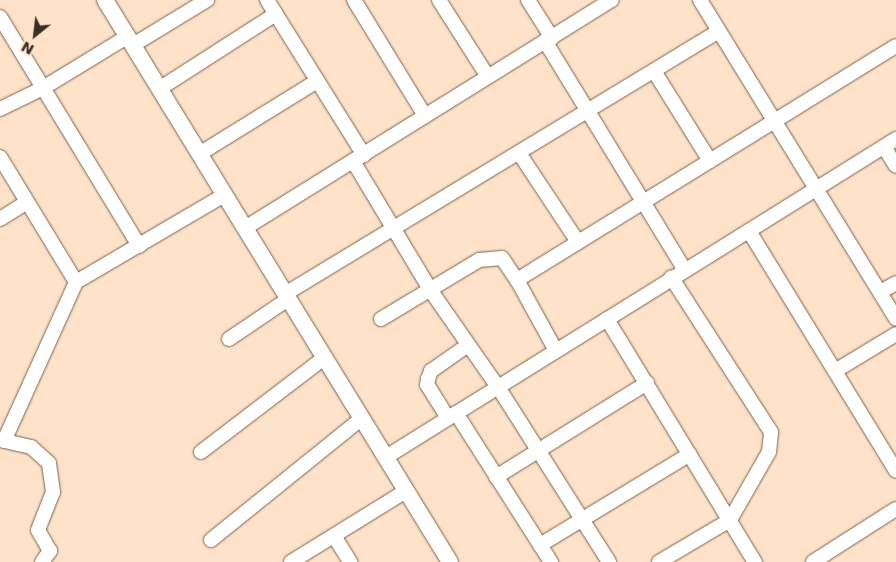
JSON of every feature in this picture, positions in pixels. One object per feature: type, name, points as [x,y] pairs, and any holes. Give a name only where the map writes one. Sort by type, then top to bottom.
[{"type":"street","points":[[104,0],[450,562]]},
{"type":"street","points":[[0,109],[207,0]]},
{"type":"street","points":[[267,0],[317,81],[395,228],[431,291],[498,387],[609,562]]},
{"type":"street","points":[[354,0],[425,116]]},
{"type":"street","points":[[439,0],[488,77]]},
{"type":"street","points":[[528,0],[588,111],[684,269]]},
{"type":"street","points":[[245,228],[612,0]]},
{"type":"street","points":[[700,0],[896,318]]},
{"type":"street","points":[[160,89],[276,14]]},
{"type":"street","points":[[0,17],[138,246]]},
{"type":"street","points":[[230,340],[287,297],[395,228],[719,31]]},
{"type":"street","points":[[518,280],[896,46]]},
{"type":"street","points":[[654,70],[710,161]]},
{"type":"street","points":[[199,154],[317,81]]},
{"type":"street","points":[[386,457],[671,277],[896,139]]},
{"type":"street","points":[[884,147],[896,166]]},
{"type":"street","points":[[518,153],[578,242]]},
{"type":"street","points":[[0,158],[76,282]]},
{"type":"street","points":[[42,562],[50,551],[38,530],[53,492],[49,463],[32,447],[2,445],[76,282],[224,195]]},
{"type":"street","points":[[0,219],[27,202]]},
{"type":"street","points":[[748,231],[896,471]]},
{"type":"street","points":[[381,319],[431,291],[479,260],[491,257],[502,258],[518,280],[556,351]]},
{"type":"street","points":[[659,562],[730,520],[769,452],[771,432],[671,277]]},
{"type":"street","points":[[880,292],[896,283]]},
{"type":"street","points":[[607,319],[754,562]]},
{"type":"street","points":[[835,371],[896,334]]},
{"type":"street","points":[[468,345],[431,371],[427,385],[496,477],[551,562]]},
{"type":"street","points":[[201,452],[324,358]]},
{"type":"street","points":[[496,477],[647,384]]},
{"type":"street","points":[[211,540],[362,418]]},
{"type":"street","points":[[540,545],[690,454]]},
{"type":"street","points":[[291,562],[406,491]]},
{"type":"street","points":[[813,562],[896,509]]},
{"type":"street","points":[[334,536],[350,562]]}]
